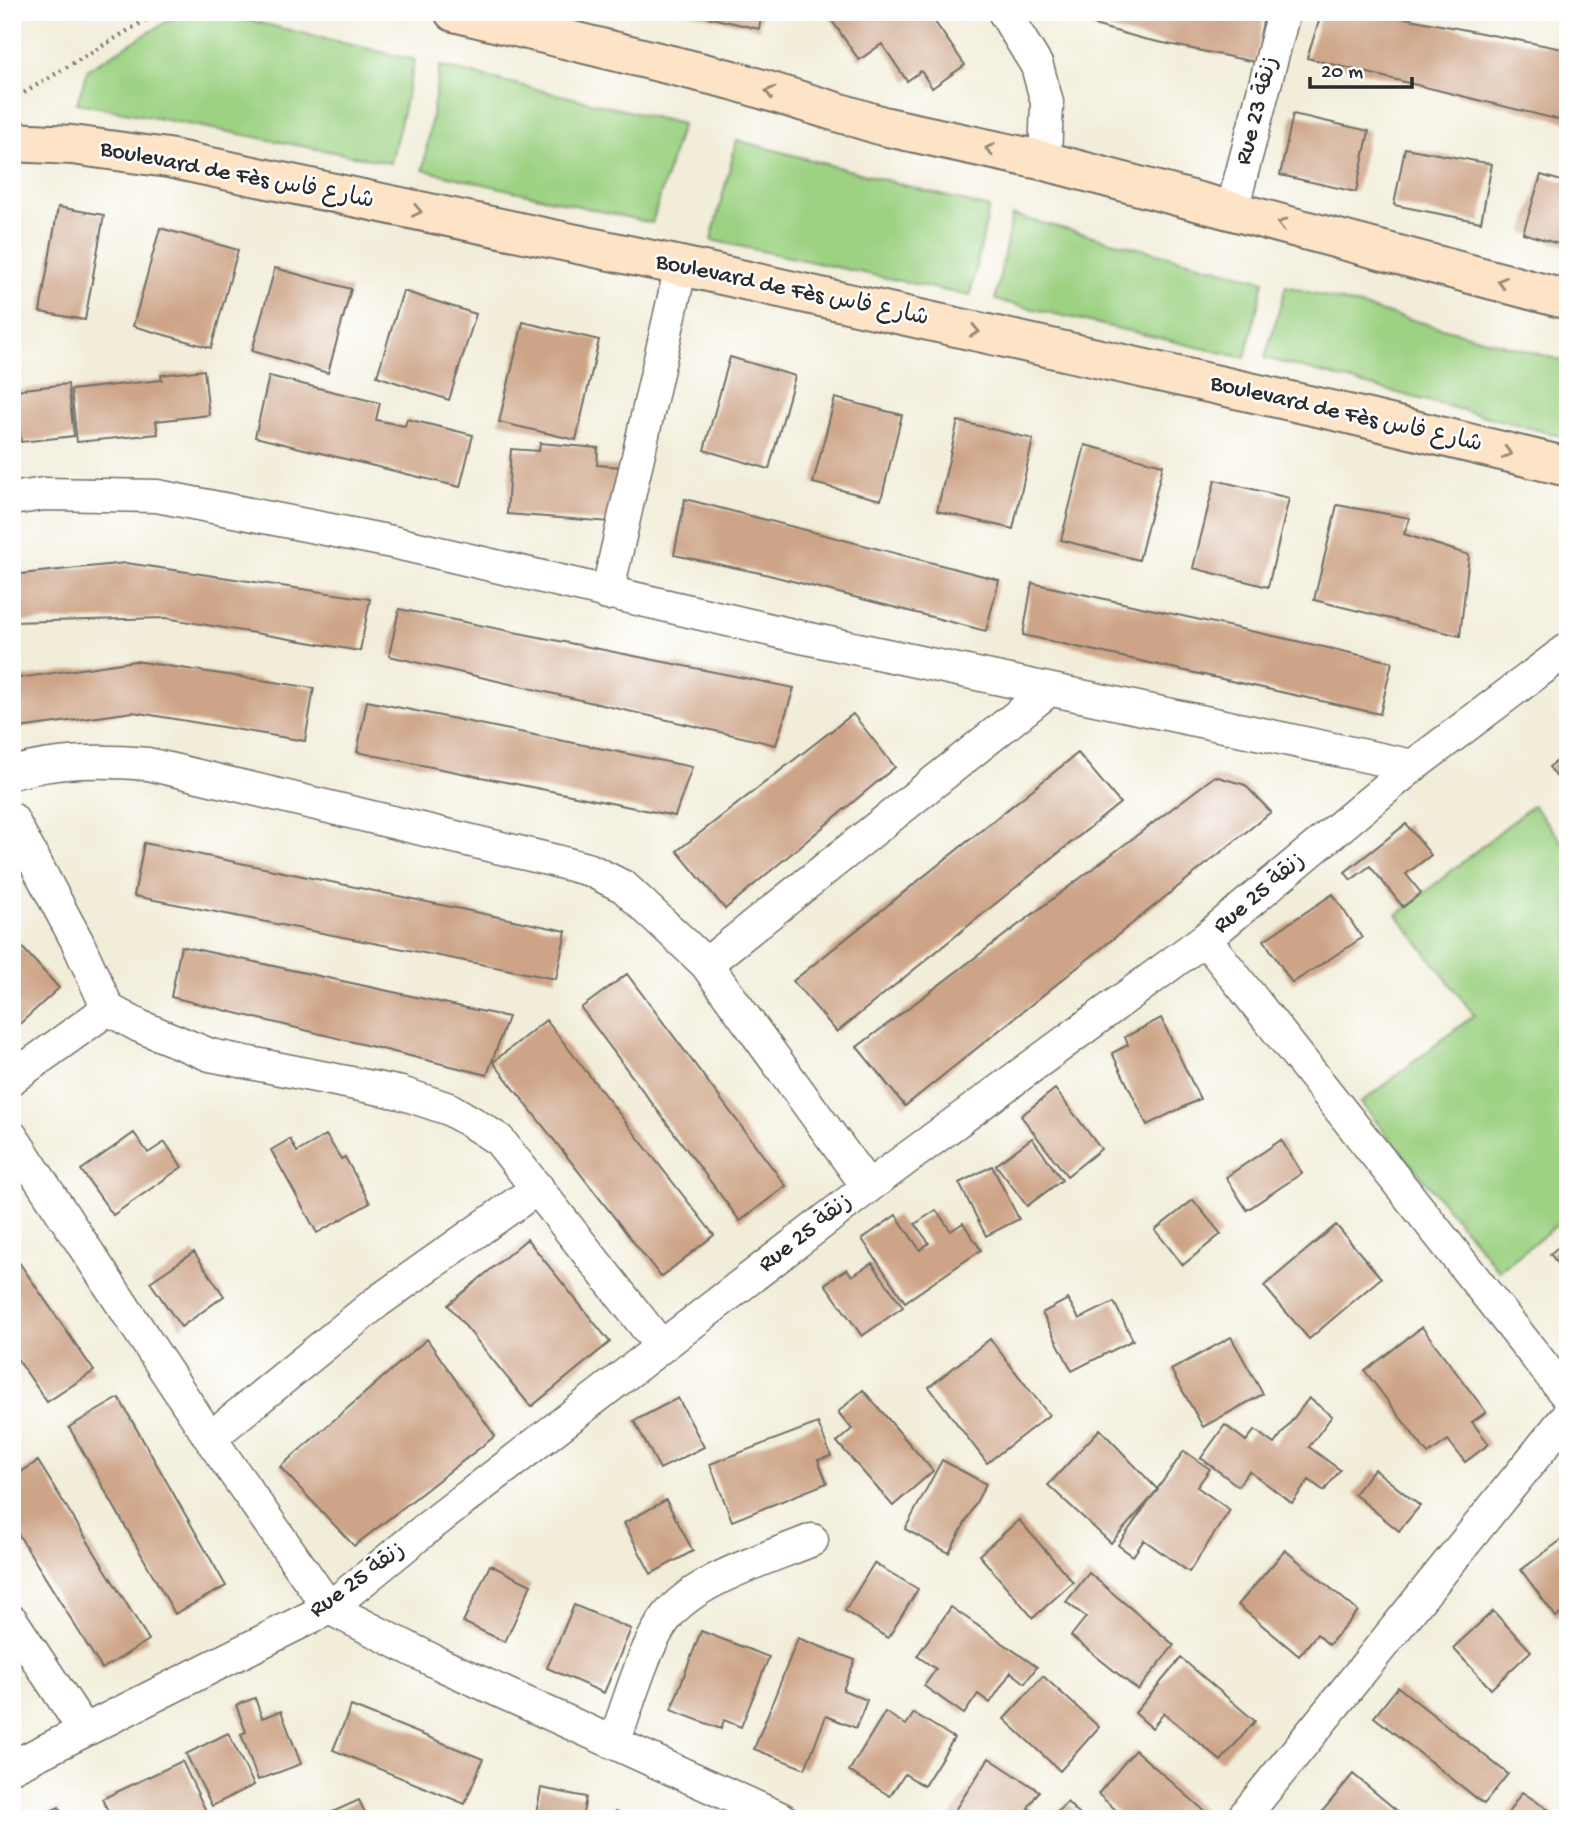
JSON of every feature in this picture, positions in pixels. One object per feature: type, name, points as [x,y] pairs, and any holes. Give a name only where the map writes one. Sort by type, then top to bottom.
[{"type":"main road","points":[[454,12],[732,80],[883,126],[1045,161],[1568,300]]},
{"type":"main road","name":"Boulevard de Fès شارع فاس","points":[[12,142],[72,145],[168,159],[681,266],[1344,413],[1568,467]]},
{"type":"street","points":[[1003,12],[1037,66],[1047,102],[1045,161]]},
{"type":"street","name":"Rue 23 زنقة","points":[[1232,210],[1284,12]]},
{"type":"street","points":[[607,594],[681,266]]},
{"type":"street","points":[[12,499],[44,494],[157,496],[392,542],[607,594],[1048,691],[1413,766]]},
{"type":"street","name":"Rue 25 زنقة","points":[[12,1767],[329,1608],[867,1187],[1205,939],[1413,766],[1568,649]]},
{"type":"street","points":[[706,964],[1048,691]]},
{"type":"street","points":[[12,773],[43,764],[95,760],[148,764],[590,870],[624,887],[706,964],[867,1187]]},
{"type":"street","points":[[12,819],[71,929],[108,1009],[139,1026],[210,1055],[401,1093],[449,1109],[499,1140],[661,1346]]},
{"type":"street","points":[[1205,939],[1568,1397]]},
{"type":"street","points":[[12,1078],[108,1009]]},
{"type":"street","points":[[12,1137],[210,1438],[329,1608],[442,1665],[781,1819]]},
{"type":"street","points":[[210,1438],[377,1302],[538,1188]]},
{"type":"street","points":[[1242,1819],[1568,1415]]},
{"type":"street","points":[[614,1742],[654,1639],[666,1616],[703,1587],[812,1540]]},
{"type":"street","points":[[12,1621],[84,1730]]},
{"type":"path","points":[[12,100],[159,12]]},
{"type":"green space","points":[[183,12],[214,12],[415,60],[391,163],[77,103],[88,69]]},
{"type":"green space","points":[[440,66],[682,124],[652,223],[423,170]]},
{"type":"green space","points":[[737,140],[989,208],[970,296],[711,240]]},
{"type":"green space","points":[[1012,215],[1264,281],[1245,358],[995,300]]},
{"type":"green space","points":[[1286,286],[1568,362],[1568,438],[1265,358]]},
{"type":"green space","points":[[1533,805],[1568,849],[1568,1216],[1499,1271],[1361,1103],[1474,1015],[1397,915]]},
{"type":"building","points":[[686,12],[762,12],[759,29]]},
{"type":"building","points":[[826,12],[928,12],[965,65],[932,88],[921,71],[907,81],[882,44],[859,60]]},
{"type":"building","points":[[1067,12],[1265,12],[1255,62],[1144,39],[1065,17]]},
{"type":"building","points":[[1322,12],[1374,12],[1568,50],[1568,122],[1307,58]]},
{"type":"building","points":[[1293,114],[1369,131],[1356,192],[1280,175]]},
{"type":"building","points":[[1405,148],[1492,164],[1481,222],[1394,205]]},
{"type":"building","points":[[1541,175],[1568,183],[1568,247],[1523,233]]},
{"type":"building","points":[[58,207],[104,215],[85,320],[40,312]]},
{"type":"building","points":[[160,228],[238,250],[211,348],[133,326]]},
{"type":"building","points":[[275,268],[351,289],[328,373],[252,351]]},
{"type":"building","points":[[403,291],[476,314],[449,400],[377,376]]},
{"type":"building","points":[[523,322],[599,340],[576,440],[499,422]]},
{"type":"building","points":[[730,357],[795,376],[769,469],[704,450]]},
{"type":"building","points":[[204,370],[209,415],[156,421],[158,434],[77,442],[71,390],[162,380],[161,375]]},
{"type":"building","points":[[269,376],[380,403],[376,420],[405,426],[407,419],[473,435],[460,487],[255,437]]},
{"type":"building","points":[[68,384],[74,436],[21,442],[15,390]]},
{"type":"building","points":[[835,398],[902,415],[881,500],[813,483]]},
{"type":"building","points":[[12,408],[20,437],[12,439]]},
{"type":"building","points":[[958,421],[1033,439],[1013,529],[937,511]]},
{"type":"building","points":[[540,443],[598,448],[597,465],[623,467],[611,522],[507,514],[511,449],[539,451]]},
{"type":"building","points":[[1085,445],[1163,465],[1139,560],[1061,540]]},
{"type":"building","points":[[1215,480],[1289,498],[1268,587],[1193,568]]},
{"type":"building","points":[[685,499],[999,580],[986,631],[765,574],[674,555]]},
{"type":"building","points":[[1337,505],[1410,518],[1404,534],[1469,555],[1460,636],[1314,600]]},
{"type":"building","points":[[126,563],[370,599],[360,651],[166,618],[12,622],[12,575]]},
{"type":"building","points":[[1032,583],[1392,662],[1380,714],[1023,635]]},
{"type":"building","points":[[399,609],[794,688],[776,745],[389,656]]},
{"type":"building","points":[[135,661],[314,688],[305,741],[133,712],[12,729],[12,679]]},
{"type":"building","points":[[367,701],[692,767],[675,816],[357,752]]},
{"type":"building","points":[[853,714],[895,767],[725,909],[677,851]]},
{"type":"building","points":[[1078,753],[1120,803],[837,1032],[793,981]]},
{"type":"building","points":[[1568,753],[1568,792],[1549,767]]},
{"type":"building","points":[[1215,776],[1245,785],[1271,812],[905,1106],[857,1047]]},
{"type":"building","points":[[1406,824],[1431,855],[1406,874],[1421,893],[1403,907],[1370,866],[1351,880],[1345,872]]},
{"type":"building","points":[[144,843],[566,931],[556,979],[134,896]]},
{"type":"building","points":[[1333,894],[1362,938],[1292,983],[1264,940]]},
{"type":"building","points":[[21,946],[59,988],[12,1031],[12,954]]},
{"type":"building","points":[[181,946],[508,1017],[487,1075],[171,997]]},
{"type":"building","points":[[627,974],[786,1186],[740,1221],[581,1008]]},
{"type":"building","points":[[1161,1018],[1200,1099],[1147,1125],[1112,1053],[1128,1045],[1125,1037]]},
{"type":"building","points":[[546,1020],[714,1235],[661,1277],[493,1062]]},
{"type":"building","points":[[1055,1089],[1101,1149],[1067,1176],[1021,1116]]},
{"type":"building","points":[[134,1133],[148,1153],[165,1142],[182,1167],[113,1215],[81,1170]]},
{"type":"building","points":[[326,1135],[341,1159],[345,1157],[370,1203],[317,1233],[271,1150],[290,1139],[297,1152]]},
{"type":"building","points":[[1032,1138],[1062,1180],[1027,1206],[996,1165]]},
{"type":"building","points":[[1281,1140],[1302,1173],[1247,1210],[1226,1177]]},
{"type":"building","points":[[992,1166],[1019,1219],[986,1236],[959,1183]]},
{"type":"building","points":[[1193,1200],[1221,1234],[1183,1265],[1155,1230]]},
{"type":"building","points":[[936,1210],[951,1231],[963,1223],[981,1250],[905,1302],[862,1239],[896,1215],[920,1250],[929,1243],[915,1224]]},
{"type":"building","points":[[1336,1225],[1381,1278],[1309,1339],[1264,1286]]},
{"type":"building","points":[[527,1239],[610,1342],[531,1407],[448,1305]]},
{"type":"building","points":[[1568,1239],[1568,1275],[1550,1254]]},
{"type":"building","points":[[12,1252],[94,1371],[47,1402],[12,1351]]},
{"type":"building","points":[[194,1252],[224,1296],[181,1327],[150,1282]]},
{"type":"building","points":[[872,1263],[903,1307],[862,1336],[825,1284],[847,1269],[852,1276]]},
{"type":"building","points":[[1068,1299],[1079,1319],[1114,1302],[1133,1340],[1072,1371],[1042,1313]]},
{"type":"building","points":[[1422,1327],[1486,1412],[1472,1422],[1489,1444],[1465,1462],[1448,1440],[1428,1454],[1365,1371]]},
{"type":"building","points":[[1231,1337],[1263,1394],[1203,1427],[1171,1370]]},
{"type":"building","points":[[427,1339],[495,1436],[354,1546],[280,1467]]},
{"type":"building","points":[[990,1339],[1049,1415],[987,1463],[929,1387]]},
{"type":"building","points":[[863,1390],[933,1471],[893,1506],[837,1442],[852,1429],[838,1412]]},
{"type":"building","points":[[119,1398],[226,1586],[175,1614],[69,1427]]},
{"type":"building","points":[[678,1398],[704,1447],[660,1469],[634,1421]]},
{"type":"building","points":[[1309,1398],[1332,1416],[1309,1447],[1340,1470],[1324,1491],[1309,1480],[1292,1503],[1249,1471],[1238,1486],[1201,1458],[1225,1425],[1246,1441],[1255,1430],[1274,1444]]},
{"type":"building","points":[[818,1423],[831,1456],[818,1460],[827,1483],[732,1521],[710,1464]]},
{"type":"building","points":[[1100,1429],[1158,1490],[1111,1543],[1048,1485]]},
{"type":"building","points":[[1184,1451],[1210,1469],[1197,1487],[1230,1510],[1189,1572],[1144,1540],[1133,1556],[1118,1545]]},
{"type":"building","points":[[942,1460],[986,1484],[949,1553],[905,1529]]},
{"type":"building","points":[[38,1461],[149,1640],[102,1669],[12,1524],[12,1478]]},
{"type":"building","points":[[1374,1469],[1420,1506],[1399,1531],[1354,1494]]},
{"type":"building","points":[[666,1500],[693,1551],[651,1574],[624,1523]]},
{"type":"building","points":[[1019,1520],[1073,1582],[1033,1618],[979,1555]]},
{"type":"building","points":[[1568,1535],[1568,1608],[1556,1617],[1521,1570]]},
{"type":"building","points":[[1285,1550],[1358,1611],[1329,1645],[1317,1634],[1299,1656],[1238,1605]]},
{"type":"building","points":[[874,1563],[918,1589],[888,1638],[845,1611]]},
{"type":"building","points":[[490,1565],[531,1585],[505,1642],[463,1622]]},
{"type":"building","points":[[1089,1573],[1174,1645],[1138,1690],[1071,1636],[1086,1617],[1066,1602]]},
{"type":"building","points":[[574,1605],[631,1629],[604,1693],[547,1668]]},
{"type":"building","points":[[951,1607],[1037,1667],[1025,1683],[1011,1672],[990,1703],[978,1694],[964,1714],[924,1686],[936,1669],[917,1656]]},
{"type":"building","points":[[1493,1611],[1531,1651],[1491,1689],[1453,1648]]},
{"type":"building","points":[[701,1631],[769,1657],[741,1727],[724,1720],[721,1729],[671,1710]]},
{"type":"building","points":[[798,1638],[855,1660],[843,1690],[867,1700],[856,1728],[826,1716],[805,1769],[754,1749]]},
{"type":"building","points":[[1181,1658],[1255,1721],[1221,1761],[1164,1713],[1152,1728],[1135,1713]]},
{"type":"building","points":[[1043,1676],[1099,1727],[1060,1771],[1004,1719]]},
{"type":"building","points":[[1398,1687],[1508,1774],[1484,1804],[1374,1717]]},
{"type":"building","points":[[255,1698],[262,1718],[281,1711],[301,1764],[258,1780],[241,1734],[246,1732],[236,1705]]},
{"type":"building","points":[[351,1706],[483,1759],[465,1804],[333,1750]]},
{"type":"building","points":[[885,1712],[906,1725],[914,1713],[954,1738],[924,1786],[905,1774],[890,1796],[849,1771]]},
{"type":"building","points":[[228,1733],[254,1785],[212,1806],[186,1754]]},
{"type":"building","points":[[1135,1750],[1207,1813],[1202,1819],[1126,1819],[1098,1794]]},
{"type":"building","points":[[989,1758],[1039,1791],[1028,1808],[1045,1819],[949,1819]]},
{"type":"building","points":[[182,1761],[206,1811],[189,1819],[112,1819],[102,1799]]},
{"type":"building","points":[[1353,1774],[1407,1819],[1316,1819]]},
{"type":"building","points":[[541,1788],[586,1797],[582,1819],[535,1819]]},
{"type":"building","points":[[1522,1792],[1555,1814],[1551,1819],[1504,1819]]},
{"type":"building","points":[[359,1800],[368,1819],[317,1819]]},
{"type":"building","points":[[1067,1802],[1084,1819],[1051,1819]]},
{"type":"building","points":[[59,1807],[64,1819],[33,1819]]},
{"type":"building","points":[[616,1811],[634,1819],[613,1819]]}]
